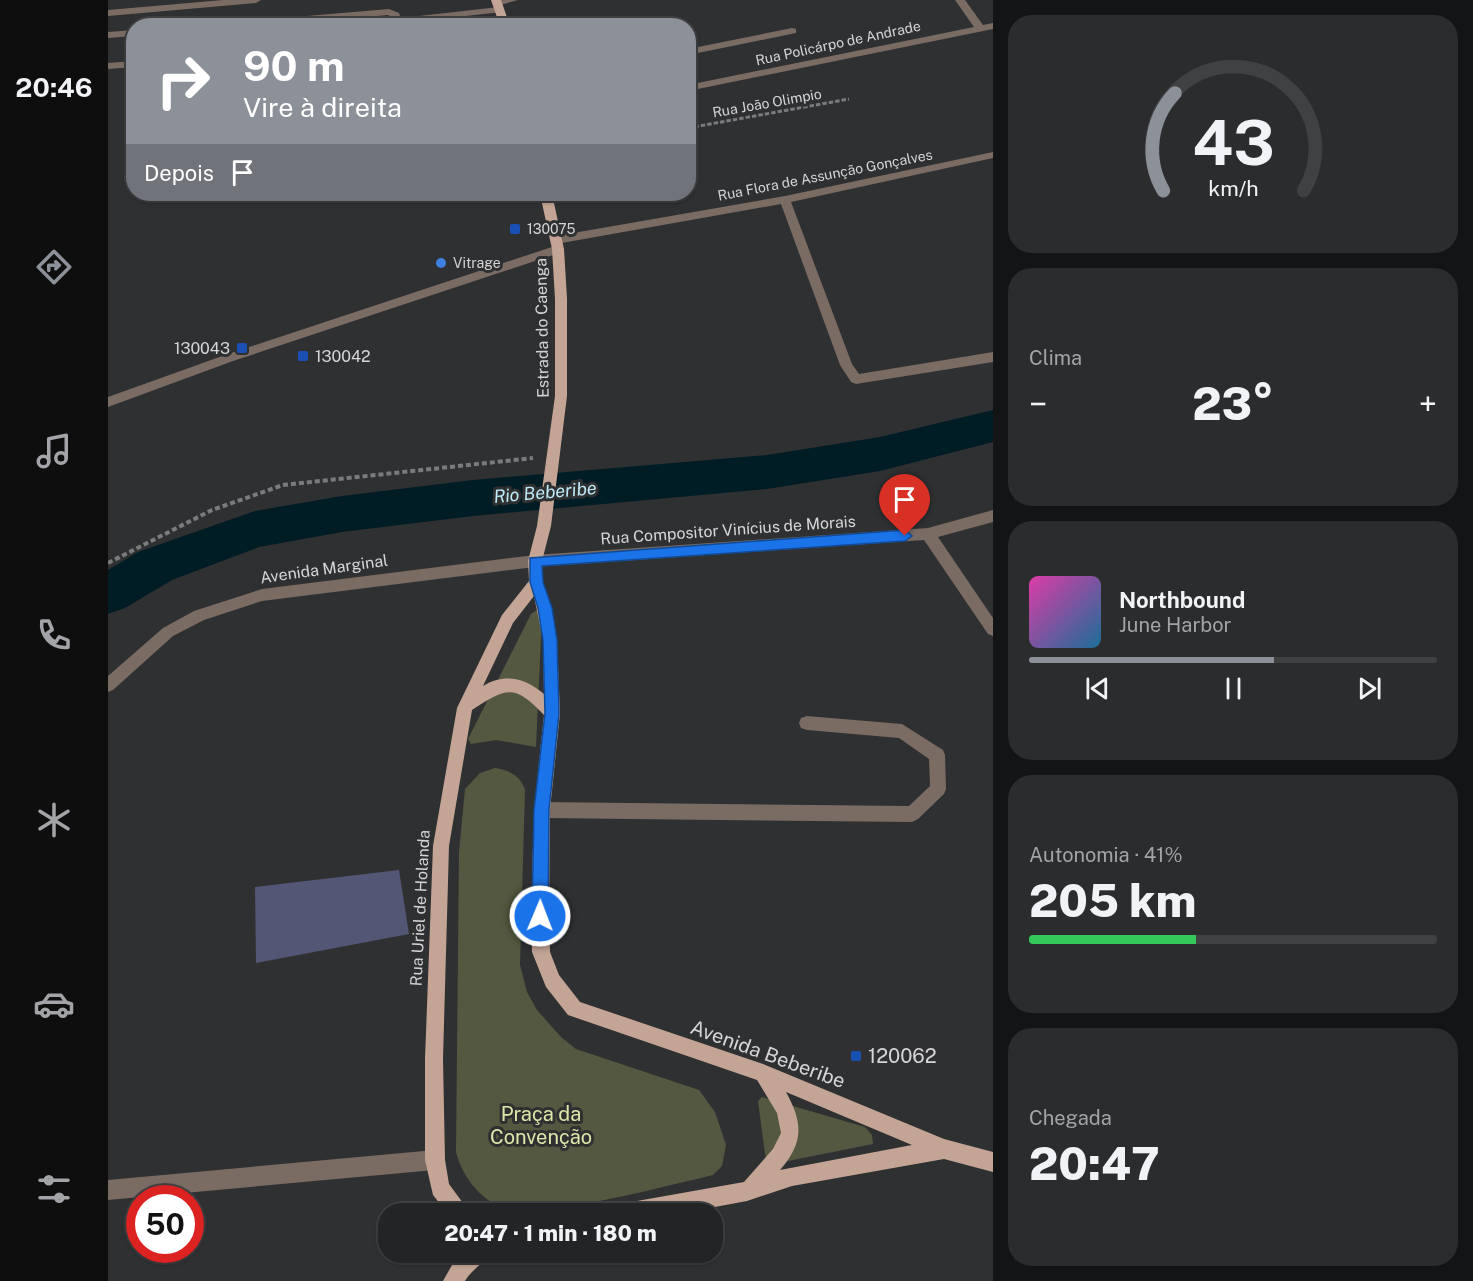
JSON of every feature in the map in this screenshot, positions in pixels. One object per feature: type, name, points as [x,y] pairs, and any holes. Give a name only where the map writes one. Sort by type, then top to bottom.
[{"type":"main road","name":"Estrada do Caenga","points":[[535,561],[544,526],[561,396],[561,299],[557,245],[548,201]]},
{"type":"main road","points":[[535,561],[536,582],[545,608],[550,640],[552,713],[542,810]]},
{"type":"main road","name":"Rua Uriel de Holanda","points":[[452,1203],[440,1188],[435,1160],[434,1059],[441,846],[465,708],[507,619],[536,582]]},
{"type":"main road","points":[[465,708],[483,693],[500,685],[519,684],[534,692],[552,713]]},
{"type":"main road","name":"Avenida Beberibe","points":[[542,810],[541,952],[552,981],[574,1009],[763,1073],[944,1149],[993,1162]]},
{"type":"main road","points":[[747,1191],[781,1158],[790,1135],[789,1112],[763,1073]]},
{"type":"main road","name":"Avenida Beberibe","points":[[681,1203],[747,1191],[792,1176],[944,1149]]},
{"type":"main road","points":[[453,1281],[465,1263]]},
{"type":"street","points":[[108,13],[256,0]]},
{"type":"street","points":[[424,18],[513,0]]},
{"type":"street","points":[[960,0],[979,27]]},
{"type":"street","points":[[318,18],[388,12],[396,15],[396,18]]},
{"type":"street","name":"Rua Policárpo de Andrade","points":[[696,86],[979,27],[993,26]]},
{"type":"street","points":[[696,50],[792,31]]},
{"type":"street","points":[[108,35],[126,34]]},
{"type":"street","points":[[108,66],[126,65]]},
{"type":"street","name":"Rua Flora de Assunção Gonçalves","points":[[108,402],[557,245],[785,200],[993,155]]},
{"type":"street","points":[[785,200],[851,375],[862,379],[993,357]]},
{"type":"street","name":"Rua Compositor Vinícius de Morais","points":[[535,561],[928,534],[993,516]]},
{"type":"street","points":[[928,534],[993,630]]},
{"type":"street","name":"Avenida Marginal","points":[[108,685],[168,632],[199,615],[262,595],[535,561]]},
{"type":"street","points":[[542,810],[912,814],[938,789],[937,755],[902,730],[807,723]]},
{"type":"street","points":[[108,1190],[435,1160]]},
{"type":"path","name":"Rua João Olimpio","points":[[696,127],[849,99]]},
{"type":"path","points":[[108,563],[212,510],[283,486],[554,458]]},
{"type":"green space","points":[[537,610],[542,615],[536,747],[496,740],[471,744],[468,739],[531,614]]},
{"type":"green space","name":"Praça da Convenção","points":[[495,768],[505,770],[514,774],[521,781],[525,790],[520,965],[527,992],[537,1010],[561,1037],[576,1049],[699,1090],[715,1112],[726,1145],[722,1166],[713,1175],[588,1203],[493,1203],[477,1190],[464,1172],[456,1152],[459,852],[465,789],[480,773]]},
{"type":"green space","points":[[762,1097],[865,1127],[872,1135],[873,1144],[773,1164],[767,1161],[765,1154],[758,1101]]},
{"type":"building","points":[[399,870],[409,934],[256,963],[255,887]]},
{"type":"waterway","name":"Rio Beberibe","points":[[108,594],[155,566],[255,529],[342,514],[473,498],[767,472],[880,454],[993,426]]},
{"type":"place","name":"130075","points":[[515,229]]},
{"type":"place","name":"Vitrage","points":[[441,263]]},
{"type":"place","name":"130043","points":[[242,348]]},
{"type":"place","name":"130042","points":[[303,356]]},
{"type":"place","name":"120062","points":[[856,1056]]},
{"type":"route","points":[[540,916],[542,810],[552,713],[550,640],[545,608],[536,582],[535,561],[905,536]]}]
